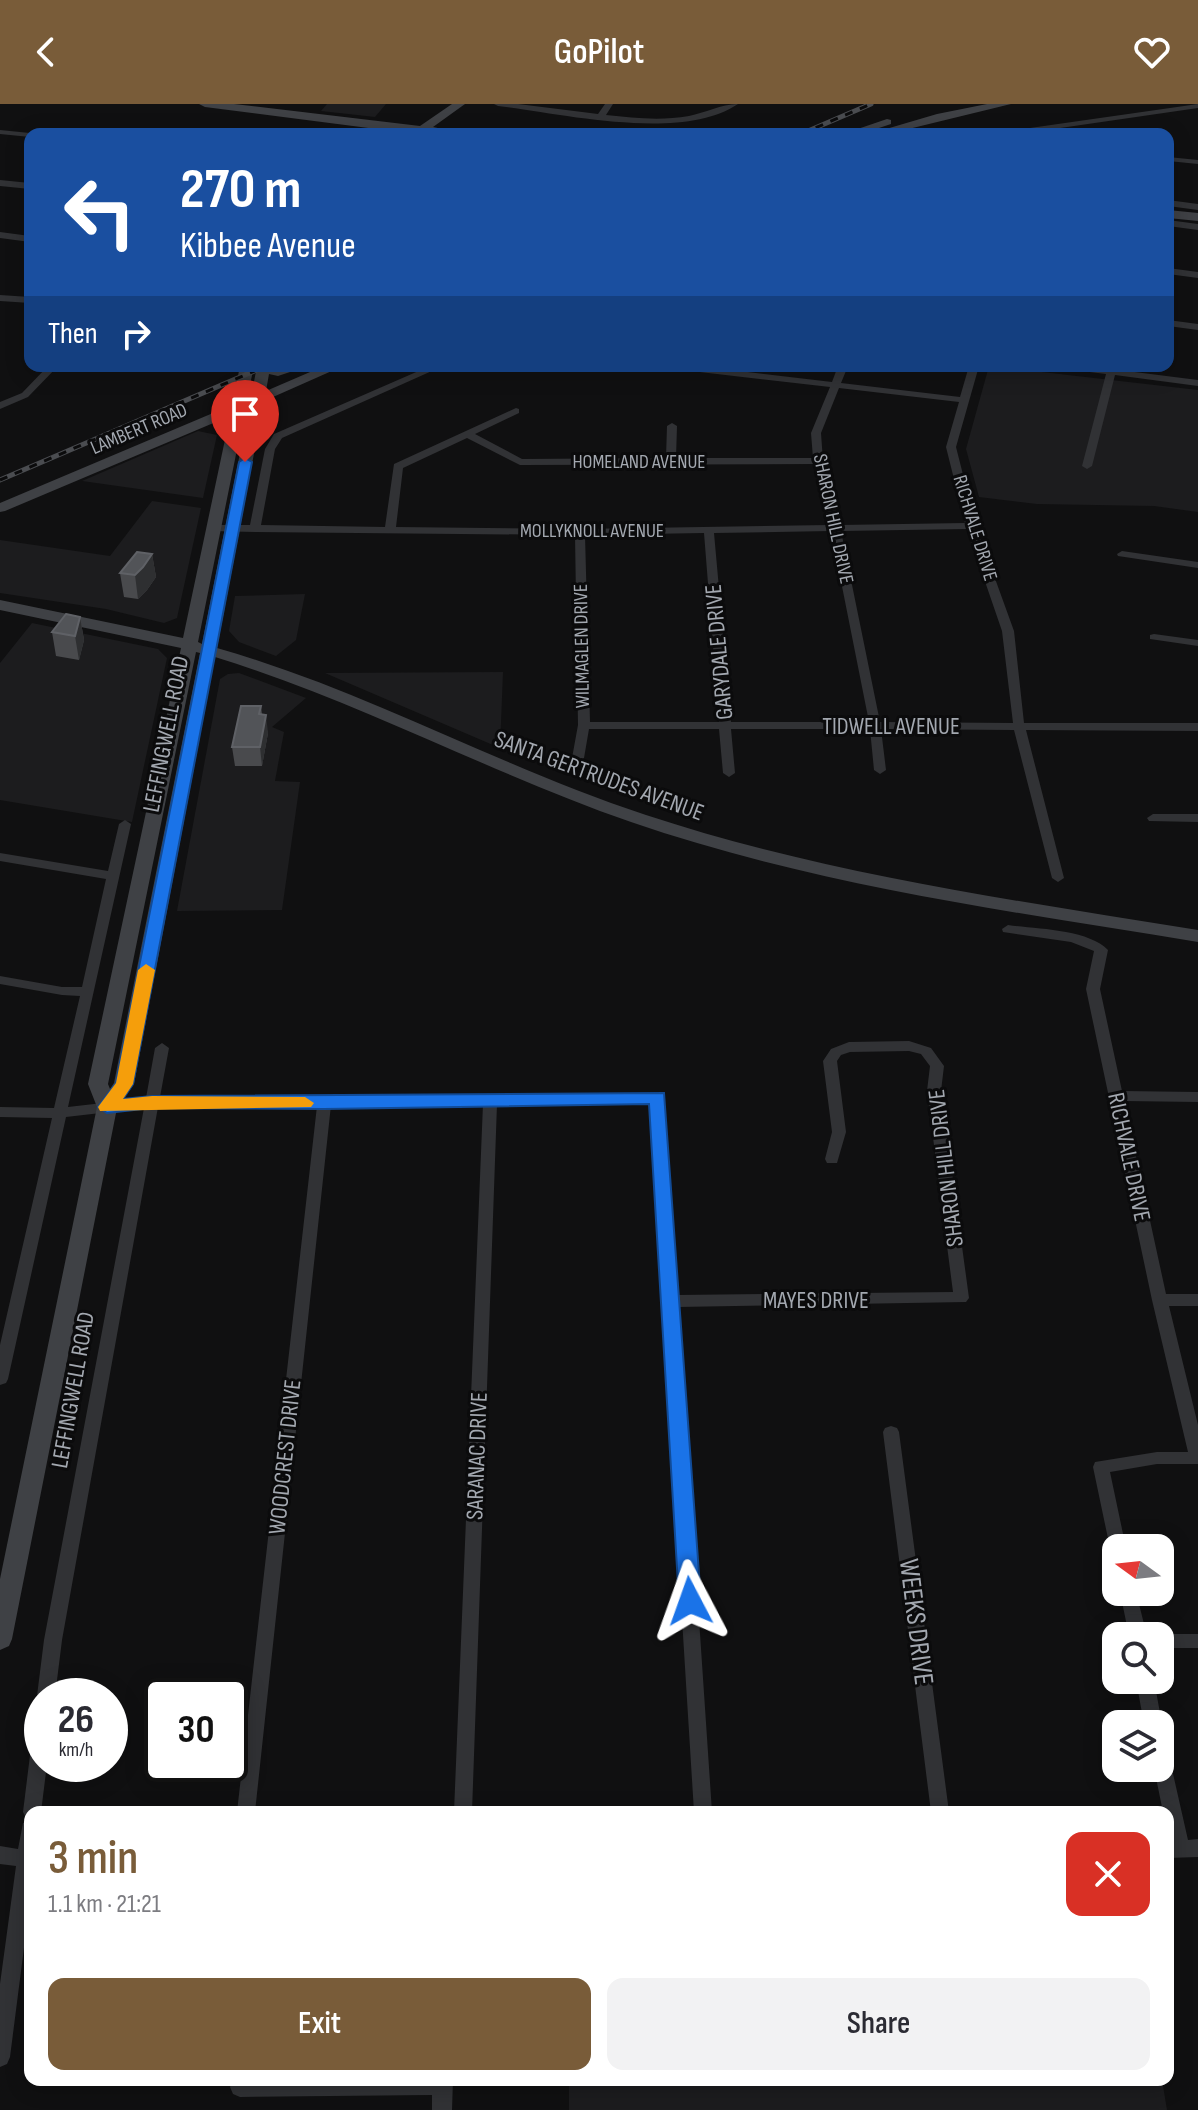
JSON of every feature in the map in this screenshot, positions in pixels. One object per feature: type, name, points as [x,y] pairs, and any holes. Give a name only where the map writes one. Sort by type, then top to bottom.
[{"type":"main road","points":[[205,104],[395,128]]},
{"type":"main road","points":[[432,128],[459,104]]},
{"type":"main road","points":[[434,128],[475,104]]},
{"type":"main road","points":[[872,128],[965,104]]},
{"type":"main road","points":[[897,128],[1005,104]]},
{"type":"main road","points":[[1174,215],[1198,217]]},
{"type":"main road","name":"LEFFINGWELL ROAD","points":[[107,1107],[98,1084],[246,372]]},
{"type":"main road","name":"LEFFINGWELL ROAD","points":[[0,1639],[107,1107],[124,1084],[263,372]]},
{"type":"main road","name":"LAMBERT ROAD","points":[[0,500],[239,402],[297,372]]},
{"type":"main road","name":"LAMBERT ROAD","points":[[259,393],[319,372]]},
{"type":"main road","name":"LAMBERT ROAD","points":[[0,508],[160,442],[239,402]]},
{"type":"main road","points":[[160,442],[201,427],[214,426],[225,431],[229,448]]},
{"type":"main road","name":"SANTA GERTRUDES AVENUE","points":[[0,605],[71,617],[209,649],[288,676],[524,777],[710,842],[831,873],[923,891],[1198,936]]},
{"type":"main road","points":[[201,688],[212,674],[231,668],[288,676]]},
{"type":"street","points":[[498,104],[670,122],[706,116],[734,104]]},
{"type":"street","points":[[600,117],[609,104]]},
{"type":"street","points":[[1130,104],[1141,113]]},
{"type":"street","points":[[1058,128],[1198,106]]},
{"type":"street","points":[[0,132],[24,134]]},
{"type":"street","points":[[1174,160],[1198,162]]},
{"type":"street","points":[[0,183],[24,185]]},
{"type":"street","points":[[1174,204],[1198,207]]},
{"type":"street","points":[[1174,224],[1198,227]]},
{"type":"street","points":[[0,235],[24,238]]},
{"type":"street","points":[[1174,272],[1198,275]]},
{"type":"street","points":[[0,298],[24,300]]},
{"type":"street","points":[[1174,324],[1198,327]]},
{"type":"street","points":[[0,406],[25,395],[47,372]]},
{"type":"street","points":[[255,529],[270,449],[278,436],[424,372]]},
{"type":"street","points":[[725,372],[963,400]]},
{"type":"street","name":"SHARON HILL DRIVE","points":[[841,372],[816,433],[818,461],[836,530],[875,725],[880,770]]},
{"type":"street","name":"RICHVALE DRIVE","points":[[972,372],[951,447],[971,526],[1008,631],[1019,726],[1058,878]]},
{"type":"street","points":[[1087,466],[1111,372],[1198,383]]},
{"type":"street","points":[[390,529],[398,466],[516,411]]},
{"type":"street","points":[[671,461],[672,426]]},
{"type":"street","name":"HOMELAND AVENUE","points":[[467,434],[520,462],[818,461]]},
{"type":"street","name":"MOLLYKNOLL AVENUE","points":[[212,528],[709,532],[971,526]]},
{"type":"street","name":"WILMAGLEN DRIVE","points":[[578,758],[584,725],[580,532]]},
{"type":"street","name":"GARYDALE DRIVE","points":[[709,532],[729,773]]},
{"type":"street","points":[[1122,554],[1198,565]]},
{"type":"street","points":[[1154,637],[1198,643]]},
{"type":"street","name":"TIDWELL AVENUE","points":[[584,725],[1198,727]]},
{"type":"street","points":[[1153,818],[1198,818]]},
{"type":"street","name":"LEFFINGWELL ROAD","points":[[0,1379],[125,824]]},
{"type":"street","points":[[0,857],[113,876]]},
{"type":"street","name":"RICHVALE DRIVE","points":[[1008,929],[1083,941],[1096,944],[1101,950],[1093,989],[1160,1300],[1198,1458]]},
{"type":"street","points":[[0,980],[62,991],[87,992]]},
{"type":"street","name":"SHARON HILL DRIVE","points":[[832,1159],[839,1132],[830,1061],[836,1052],[849,1047],[894,1046],[926,1051],[937,1066],[934,1091],[961,1298]]},
{"type":"street","name":"LEFFINGWELL ROAD","points":[[48,1678],[162,1048]]},
{"type":"street","points":[[1115,1096],[1198,1097]]},
{"type":"street","points":[[0,1112],[60,1113],[152,1102],[657,1098],[703,1806]]},
{"type":"street","name":"SARANAC DRIVE","points":[[463,1806],[490,1101]]},
{"type":"street","name":"WOODCREST DRIVE","points":[[247,1806],[324,1103]]},
{"type":"street","name":"MAYES DRIVE","points":[[671,1301],[961,1298]]},
{"type":"street","points":[[1160,1300],[1198,1300]]},
{"type":"street","name":"WEEKS DRIVE","points":[[891,1432],[939,1806]]},
{"type":"street","points":[[1115,1534],[1101,1467],[1157,1458],[1198,1458]]},
{"type":"street","points":[[1174,1641],[1198,1641]]},
{"type":"street","points":[[33,1806],[36,1782]]},
{"type":"street","points":[[1166,1782],[1172,1806]]},
{"type":"street","points":[[1174,1815],[1182,1849]]},
{"type":"street","points":[[0,1855],[24,1859]]},
{"type":"street","points":[[0,2057],[24,1888]]},
{"type":"street","points":[[240,2087],[281,2086]]},
{"type":"street","points":[[442,2110],[443,2086]]},
{"type":"shaded area","points":[[327,104],[386,104],[375,117],[321,111]]},
{"type":"shaded area","points":[[987,372],[1041,372],[1198,390],[1198,512],[1154,506],[1037,504],[979,497],[966,449]]},
{"type":"shaded area","points":[[198,431],[217,435],[203,498],[82,481]]},
{"type":"shaded area","points":[[152,501],[201,508],[177,618],[164,623],[106,609],[0,593],[0,540],[110,556]]},
{"type":"shaded area","points":[[305,594],[296,640],[276,656],[239,642],[229,631],[235,596]]},
{"type":"shaded area","points":[[32,623],[158,649],[167,658],[132,822],[0,800],[0,663]]},
{"type":"shaded area","points":[[503,672],[500,748],[325,673]]},
{"type":"shaded area","points":[[239,673],[306,698],[272,727],[284,732],[275,781],[300,782],[282,910],[177,911],[220,679]]},
{"type":"shaded area","points":[[569,2086],[1163,2086],[1167,2110],[569,2110]]},
{"type":"building","points":[[137,552],[152,554],[135,575],[120,573]]},
{"type":"building","points":[[66,614],[80,617],[75,636],[52,632]]},
{"type":"building","points":[[241,706],[261,706],[259,714],[266,715],[260,747],[232,747]]},
{"type":"railway","points":[[815,128],[871,104]]},
{"type":"railway","points":[[0,480],[252,372]]},
{"type":"slow traffic","points":[[146,970],[124,1084],[107,1107],[152,1102],[305,1103]]},
{"type":"route","points":[[245,462],[124,1084],[107,1107],[152,1102],[657,1098],[690,1601]]}]
